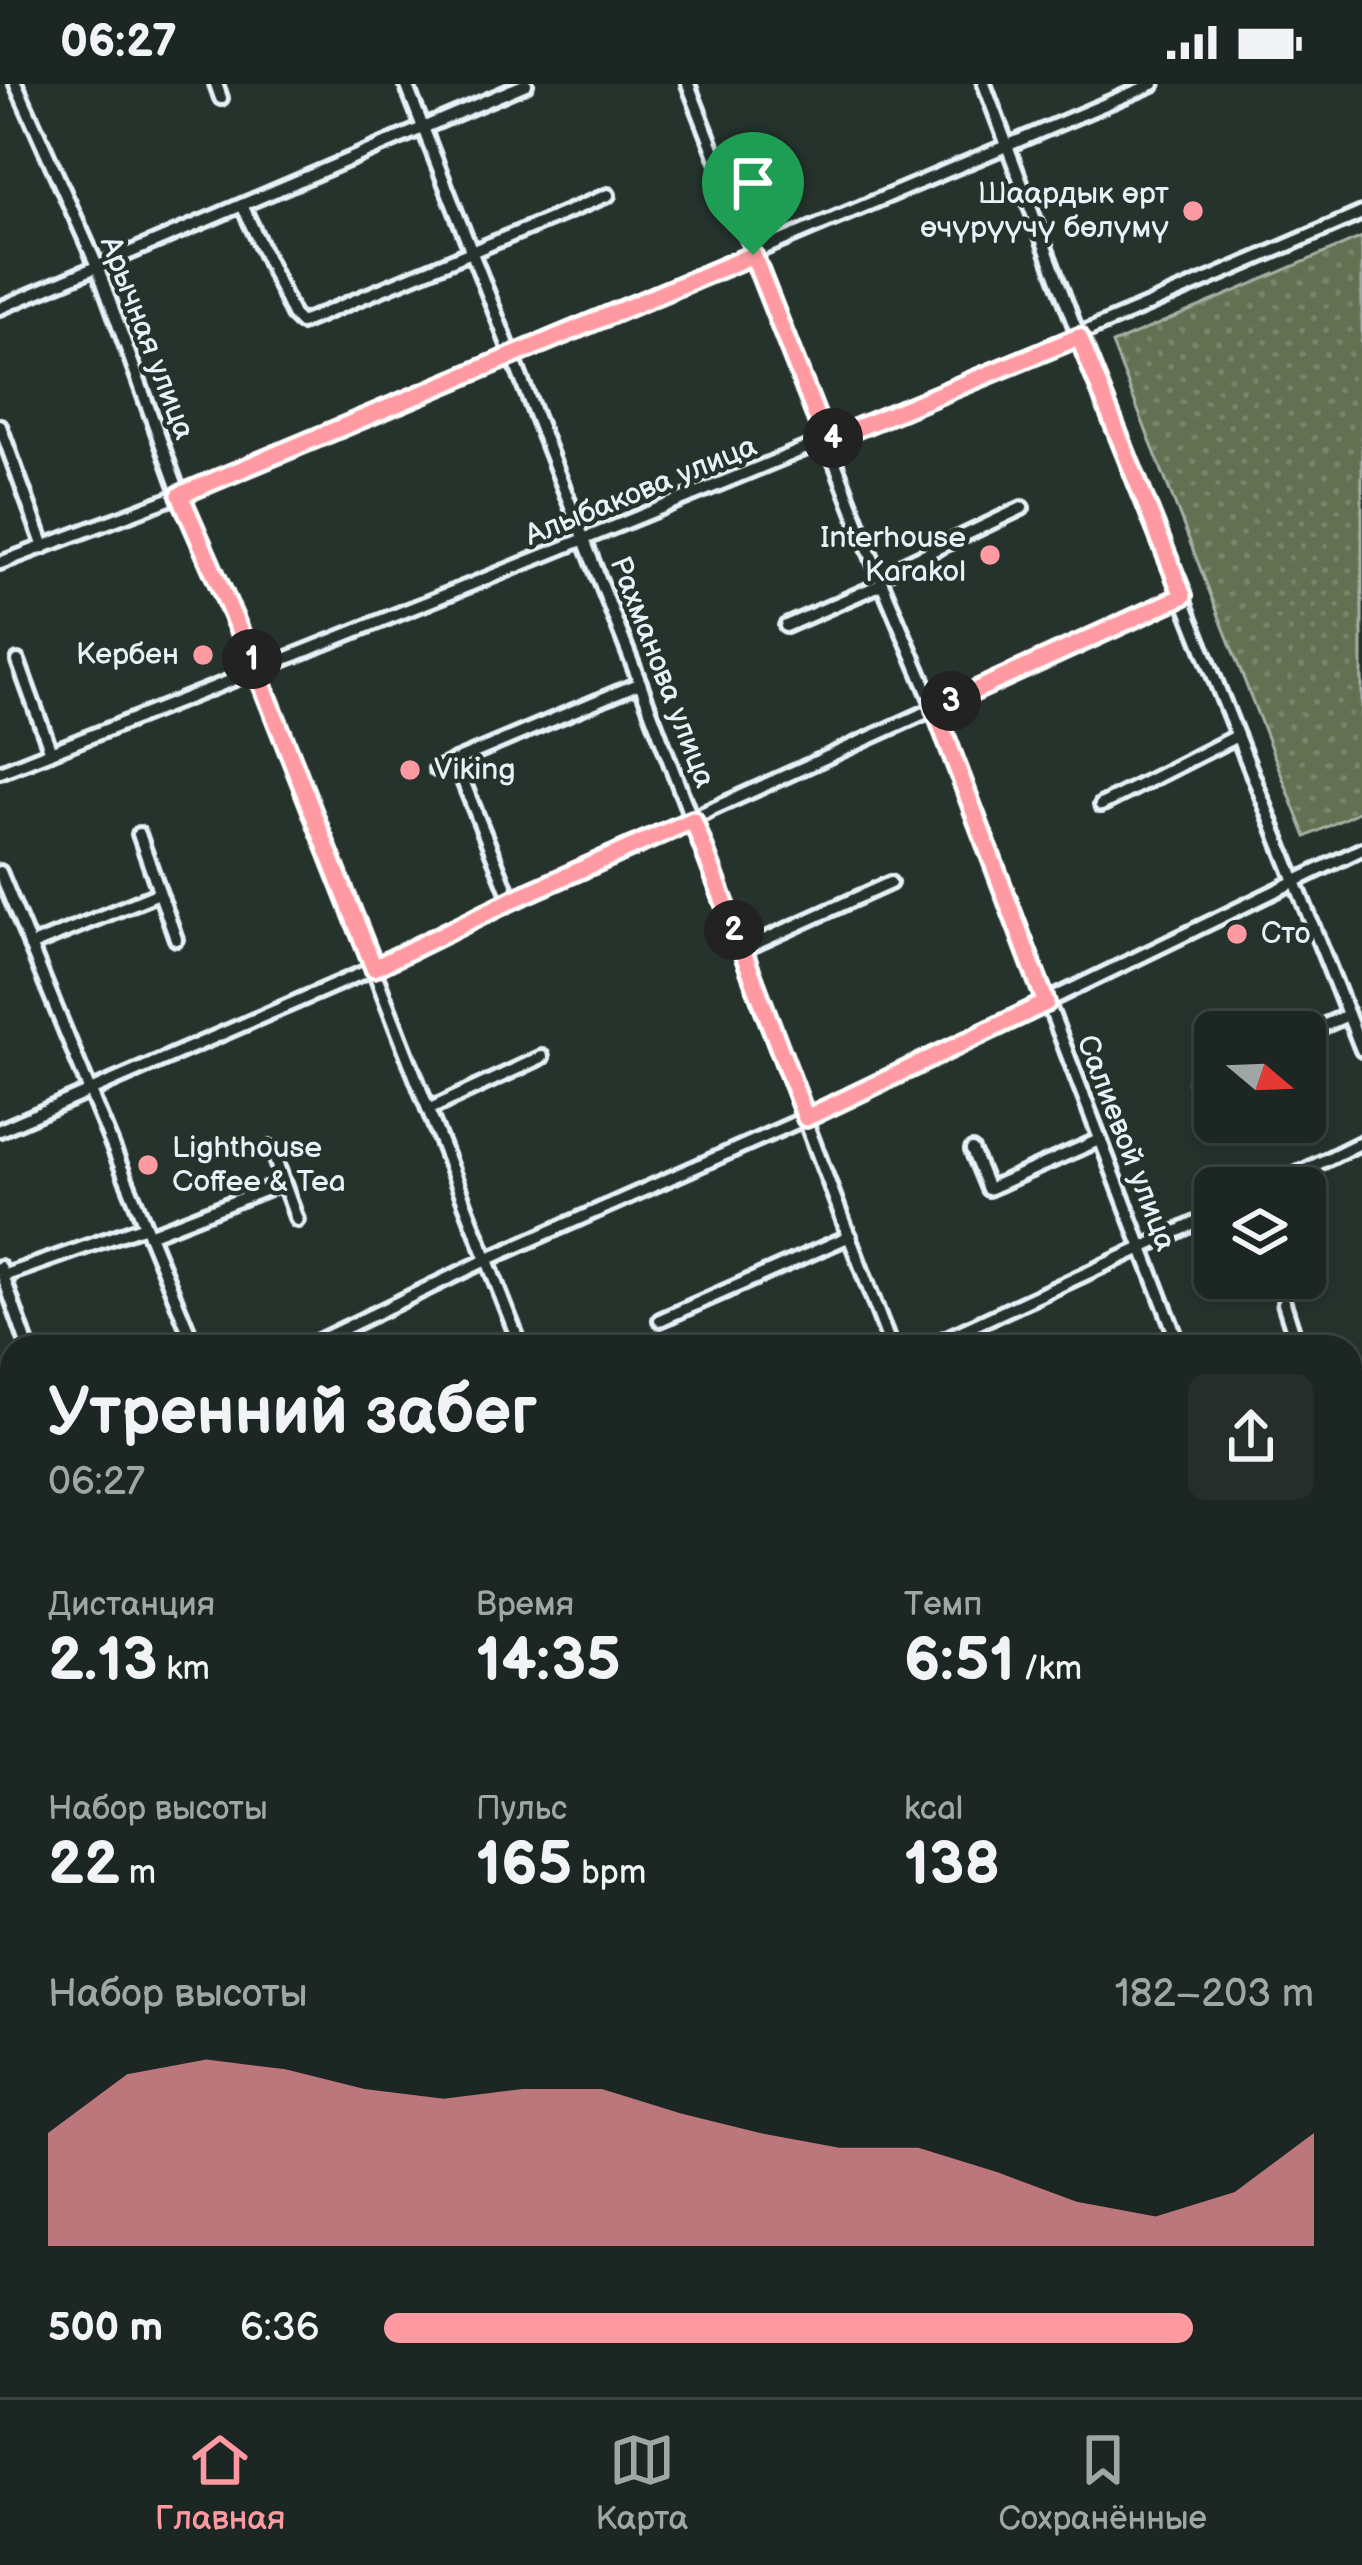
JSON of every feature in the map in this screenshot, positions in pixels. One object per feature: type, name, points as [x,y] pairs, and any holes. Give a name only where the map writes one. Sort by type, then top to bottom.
[{"type":"street","name":"Арычная улица","points":[[16,84],[97,266],[180,495],[257,671],[516,1335]]},
{"type":"street","points":[[216,84],[221,98]]},
{"type":"street","name":"Рахманова улица","points":[[406,84],[693,820],[887,1335]]},
{"type":"street","points":[[0,308],[526,84]]},
{"type":"street","name":"Салиевой улица","points":[[688,84],[1175,1335]]},
{"type":"street","points":[[984,84],[1079,337],[1362,1050]]},
{"type":"street","points":[[0,563],[180,495],[1153,84]]},
{"type":"street","points":[[242,205],[293,315],[302,323],[608,195]]},
{"type":"street","name":"Алыбакова улица","points":[[0,772],[585,540],[1079,337],[1362,213]]},
{"type":"street","points":[[0,426],[44,547]]},
{"type":"street","points":[[786,626],[1022,508]]},
{"type":"street","points":[[0,1130],[374,968],[512,900],[1183,596]]},
{"type":"street","points":[[18,662],[51,752]]},
{"type":"street","points":[[436,769],[640,683]]},
{"type":"street","points":[[1101,805],[1238,736]]},
{"type":"street","points":[[455,761],[512,900]]},
{"type":"street","points":[[140,834],[176,939]]},
{"type":"street","points":[[330,1335],[806,1118],[1362,849]]},
{"type":"street","points":[[0,872],[190,1335]]},
{"type":"street","points":[[742,950],[890,883]]},
{"type":"street","points":[[30,946],[160,893]]},
{"type":"street","points":[[0,910],[14,905]]},
{"type":"street","points":[[1326,1025],[1348,1015]]},
{"type":"street","points":[[428,1110],[542,1057]]},
{"type":"street","points":[[972,1150],[988,1189],[1099,1140]]},
{"type":"street","points":[[1311,1167],[1362,1142]]},
{"type":"street","points":[[271,1148],[297,1220]]},
{"type":"street","points":[[24,1335],[1,1272],[147,1231],[282,1184]]},
{"type":"street","points":[[954,1335],[1194,1224]]},
{"type":"street","points":[[660,1319],[850,1236]]},
{"type":"street","points":[[1284,1303],[1293,1335]]},
{"type":"green space","points":[[1362,237],[1362,810],[1306,837],[1112,344]]},
{"type":"place","name":"Шаардык өрт өчүрүүчү бөлүмү","points":[[1193,211]]},
{"type":"place","name":"Interhouse Karakol","points":[[990,555]]},
{"type":"place","name":"Кербен","points":[[203,655]]},
{"type":"place","name":"Viking","points":[[410,770]]},
{"type":"place","name":"Сто","points":[[1237,934]]},
{"type":"place","name":"Lighthouse Coffee & Tea","points":[[148,1165]]},
{"type":"route","points":[[753,255],[826,441],[1079,337],[1183,596],[935,709],[1046,1003],[806,1118],[693,820],[512,900],[374,968],[257,671],[180,495],[753,255]]}]
